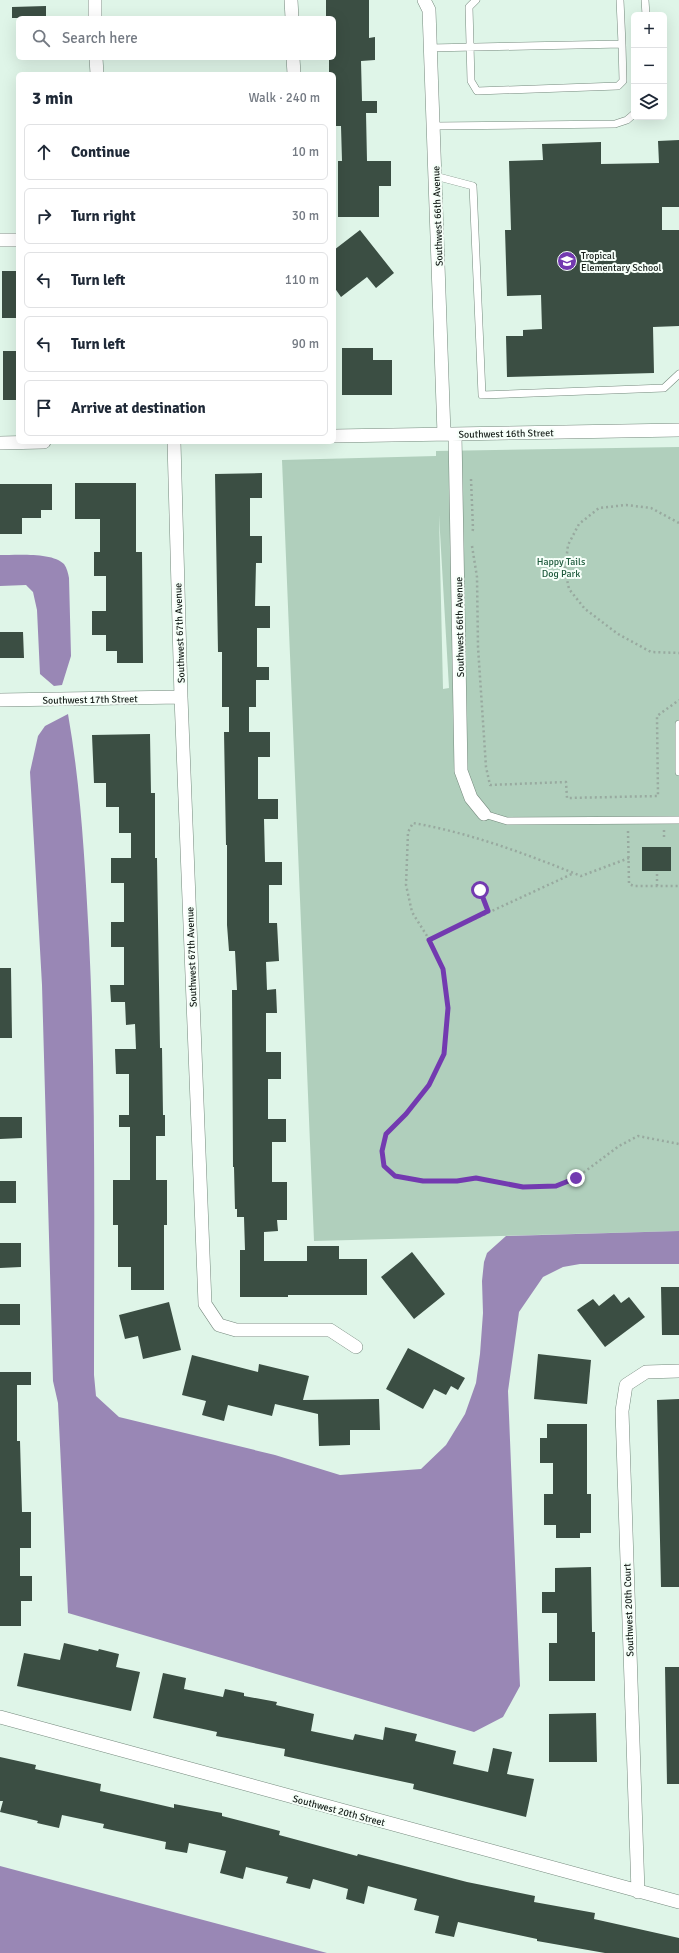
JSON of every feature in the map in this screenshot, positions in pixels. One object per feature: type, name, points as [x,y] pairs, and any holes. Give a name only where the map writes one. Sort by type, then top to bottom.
[{"type":"street","points":[[95,0],[95,16]]},
{"type":"street","points":[[291,0],[292,16]]},
{"type":"street","name":"Southwest 66th Avenue","points":[[424,0],[429,10],[435,176],[449,434],[461,771],[471,798],[484,814]]},
{"type":"street","points":[[96,60],[97,72]]},
{"type":"street","points":[[293,60],[294,72]]},
{"type":"street","points":[[0,240],[16,240]]},
{"type":"street","name":"Southwest 16th Street","points":[[336,436],[679,430]]},
{"type":"street","points":[[0,443],[16,443]]},
{"type":"street","name":"Southwest 67th Avenue","points":[[174,444],[181,697],[205,1304],[219,1325],[236,1330],[330,1330],[356,1347]]},
{"type":"street","name":"Southwest 17th Street","points":[[0,700],[181,697]]},
{"type":"street","name":"Southwest 20th Court","points":[[638,1892],[622,1411],[626,1385],[646,1372],[679,1371]]},
{"type":"street","name":"Southwest 20th Street","points":[[0,1717],[679,1902]]},
{"type":"lane","points":[[476,0],[469,7],[471,81],[477,91],[618,86],[622,80],[620,0]]},
{"type":"lane","points":[[645,0],[646,12]]},
{"type":"lane","points":[[430,48],[622,44]]},
{"type":"lane","points":[[434,126],[615,124],[627,120],[631,117]]},
{"type":"lane","points":[[435,176],[474,186],[482,395],[664,388],[677,377]]},
{"type":"lane","points":[[679,724],[679,772]]},
{"type":"lane","points":[[484,814],[507,821],[679,820]]},
{"type":"path","points":[[470,535],[474,529],[471,477]]},
{"type":"path","points":[[679,523],[651,508],[626,505],[598,508],[579,524],[568,545],[565,570],[569,589],[585,609],[618,634],[651,652],[679,653]]},
{"type":"path","points":[[472,542],[477,577],[479,661],[486,767],[490,785],[566,782],[567,798],[658,796],[657,716],[679,700]]},
{"type":"path","points":[[628,820],[629,884],[634,886],[679,886]]},
{"type":"path","points":[[629,858],[581,876],[524,854],[463,834],[413,823],[408,832],[406,885],[412,912],[429,940],[443,969],[448,1008],[444,1054],[429,1085],[406,1114],[386,1134],[382,1151],[384,1166],[395,1176],[423,1181],[457,1181],[476,1178],[523,1187],[556,1186],[576,1178],[619,1146],[638,1136],[679,1144]]},
{"type":"path","points":[[429,940],[488,911],[574,873]]},
{"type":"path","points":[[657,874],[657,886]]},
{"type":"path","points":[[480,890],[488,911]]},
{"type":"green space","name":"Happy Tails Dog Park","points":[[679,447],[679,1231],[314,1241],[282,460],[436,456],[436,451]],"holes":[[[439,515],[449,688],[443,689]]]},
{"type":"shaded area","points":[[0,555],[43,556],[59,560],[66,567],[69,578],[71,656],[62,685],[54,686],[40,674],[37,610],[33,592],[26,585],[0,586]]},
{"type":"shaded area","points":[[68,714],[82,826],[91,993],[94,1157],[94,1375],[96,1396],[119,1417],[275,1455],[340,1475],[421,1469],[446,1445],[465,1414],[476,1383],[483,1313],[482,1281],[484,1262],[487,1253],[506,1236],[679,1231],[679,1264],[580,1264],[563,1267],[543,1277],[519,1312],[508,1391],[520,1686],[503,1717],[474,1732],[68,1613],[58,1403],[53,1381],[42,985],[30,772],[38,736],[45,726]]},
{"type":"shaded area","points":[[0,1866],[327,1953],[0,1953]]},
{"type":"building","points":[[326,0],[369,0],[369,38],[375,37],[375,60],[361,61],[362,101],[377,101],[377,113],[366,113],[367,161],[391,161],[391,186],[379,186],[379,217],[338,217],[338,161],[342,161],[341,126],[336,126],[336,72],[329,72],[329,60],[336,60],[336,16],[326,16]]},
{"type":"building","points":[[46,6],[46,16],[16,16],[16,18],[12,18],[12,7]]},
{"type":"building","points":[[679,140],[679,207],[662,207],[662,230],[679,230],[679,326],[653,327],[654,373],[507,377],[506,336],[523,336],[523,330],[542,329],[541,295],[507,296],[505,230],[511,230],[509,161],[543,160],[542,144],[601,142],[601,164],[659,163],[658,141]]},
{"type":"building","points":[[360,230],[394,273],[376,288],[367,277],[341,297],[336,290],[336,248]]},
{"type":"building","points":[[2,271],[16,271],[16,318],[2,318]]},
{"type":"building","points":[[342,348],[373,348],[373,360],[392,360],[392,395],[342,395]]},
{"type":"building","points":[[3,351],[16,351],[16,400],[3,400]]},
{"type":"building","points":[[262,473],[262,498],[250,498],[250,536],[262,536],[262,563],[256,563],[255,606],[270,606],[270,628],[257,628],[257,667],[269,667],[269,680],[256,680],[256,707],[249,707],[249,732],[270,732],[270,757],[258,757],[258,799],[278,799],[278,819],[264,819],[265,862],[282,862],[282,885],[269,885],[269,923],[277,923],[279,961],[266,962],[267,990],[276,989],[277,1013],[266,1013],[266,1052],[281,1052],[281,1079],[268,1079],[268,1119],[286,1119],[286,1142],[272,1142],[272,1182],[287,1182],[287,1220],[277,1220],[278,1231],[264,1232],[264,1261],[307,1261],[307,1246],[339,1246],[339,1259],[367,1259],[367,1295],[288,1295],[288,1297],[240,1297],[240,1250],[245,1250],[244,1217],[237,1217],[237,1209],[235,1209],[233,1167],[232,990],[237,990],[235,951],[229,951],[227,925],[227,845],[224,732],[229,732],[229,707],[222,707],[222,652],[218,652],[215,474]]},
{"type":"building","points":[[75,483],[136,483],[136,552],[142,552],[143,663],[117,663],[117,651],[106,651],[106,635],[92,635],[92,611],[106,611],[106,576],[94,576],[94,552],[100,552],[100,519],[75,519]]},
{"type":"building","points":[[0,484],[52,484],[52,510],[41,510],[41,518],[22,518],[22,534],[0,534]]},
{"type":"building","points":[[0,632],[23,632],[24,658],[0,658]]},
{"type":"building","points":[[150,734],[151,793],[155,793],[155,858],[157,858],[160,1048],[162,1048],[163,1115],[165,1115],[165,1136],[156,1136],[156,1180],[167,1180],[167,1225],[164,1225],[164,1290],[131,1290],[131,1267],[118,1267],[118,1225],[113,1225],[113,1180],[130,1180],[130,1127],[119,1127],[119,1115],[129,1115],[129,1074],[116,1074],[115,1049],[136,1049],[135,1024],[126,1025],[125,1002],[111,1002],[110,985],[124,985],[124,947],[111,947],[111,922],[124,922],[124,883],[111,883],[111,858],[131,858],[131,833],[119,833],[119,807],[106,807],[106,783],[94,783],[92,735]]},
{"type":"building","points":[[642,847],[671,847],[671,871],[642,871]]},
{"type":"building","points":[[0,968],[11,968],[12,1038],[0,1038]]},
{"type":"building","points":[[0,1117],[22,1117],[22,1138],[0,1139]]},
{"type":"building","points":[[0,1181],[16,1181],[16,1203],[0,1203]]},
{"type":"building","points":[[0,1243],[21,1243],[21,1267],[0,1268]]},
{"type":"building","points":[[412,1252],[445,1294],[414,1319],[381,1277]]},
{"type":"building","points":[[661,1287],[679,1287],[679,1335],[662,1335]]},
{"type":"building","points":[[614,1294],[621,1303],[629,1297],[645,1317],[605,1347],[577,1310],[593,1299],[599,1306]]},
{"type":"building","points":[[169,1302],[181,1350],[143,1359],[138,1336],[125,1339],[119,1315]]},
{"type":"building","points":[[0,1304],[20,1304],[20,1325],[0,1325]]},
{"type":"building","points":[[408,1348],[465,1378],[458,1390],[451,1386],[446,1395],[434,1389],[423,1409],[386,1389]]},
{"type":"building","points":[[538,1354],[591,1360],[587,1404],[534,1399]]},
{"type":"building","points":[[192,1355],[258,1372],[259,1364],[309,1376],[303,1400],[379,1399],[380,1430],[350,1430],[350,1445],[319,1446],[318,1414],[275,1404],[272,1416],[228,1405],[224,1421],[202,1415],[206,1401],[182,1395]]},
{"type":"building","points":[[0,1372],[31,1372],[31,1385],[17,1385],[17,1441],[20,1441],[22,1512],[31,1512],[31,1548],[20,1548],[20,1576],[32,1576],[32,1601],[21,1601],[21,1626],[0,1626]]},
{"type":"building","points":[[679,1399],[679,1587],[661,1587],[657,1400]]},
{"type":"building","points":[[547,1424],[587,1424],[587,1494],[591,1494],[591,1533],[580,1533],[580,1538],[556,1538],[556,1525],[544,1525],[544,1494],[553,1494],[553,1463],[540,1463],[540,1438],[547,1438]]},
{"type":"building","points":[[591,1567],[592,1632],[595,1632],[595,1681],[549,1681],[549,1643],[557,1643],[557,1613],[542,1613],[542,1592],[555,1592],[555,1568]]},
{"type":"building","points":[[64,1643],[119,1654],[116,1667],[140,1672],[131,1711],[17,1686],[24,1653],[60,1660]]},
{"type":"building","points":[[665,1667],[679,1667],[679,1784],[667,1784]]},
{"type":"building","points":[[163,1673],[186,1678],[184,1689],[223,1697],[225,1689],[244,1693],[244,1696],[277,1702],[276,1705],[314,1714],[311,1731],[353,1740],[355,1734],[383,1740],[385,1727],[417,1734],[415,1741],[456,1751],[453,1764],[488,1772],[493,1748],[512,1752],[507,1774],[534,1779],[526,1817],[413,1789],[414,1784],[284,1756],[285,1749],[216,1736],[217,1732],[153,1718]]},
{"type":"building","points":[[596,1713],[597,1762],[549,1762],[549,1714]]},
{"type":"building","points":[[0,1757],[36,1765],[35,1769],[101,1784],[100,1791],[174,1808],[174,1804],[222,1813],[222,1816],[280,1831],[279,1835],[357,1856],[358,1854],[467,1882],[535,1896],[534,1902],[595,1913],[594,1919],[679,1938],[679,1953],[605,1953],[537,1941],[537,1939],[458,1922],[454,1937],[435,1933],[439,1916],[414,1910],[417,1899],[368,1886],[364,1904],[346,1899],[348,1889],[313,1879],[310,1889],[286,1883],[288,1877],[246,1867],[243,1879],[220,1873],[226,1851],[189,1843],[187,1853],[165,1849],[166,1842],[103,1828],[104,1824],[62,1815],[59,1828],[37,1823],[38,1821],[0,1812],[3,1801],[0,1801]]},
{"type":"place","name":"Tropical Elementary School","points":[[567,261]]},
{"type":"route","points":[[480,890],[488,911],[429,940],[443,969],[448,1008],[444,1054],[429,1085],[406,1114],[386,1134],[382,1151],[384,1166],[395,1176],[423,1181],[457,1181],[476,1178],[523,1187],[556,1186],[576,1178]]}]
